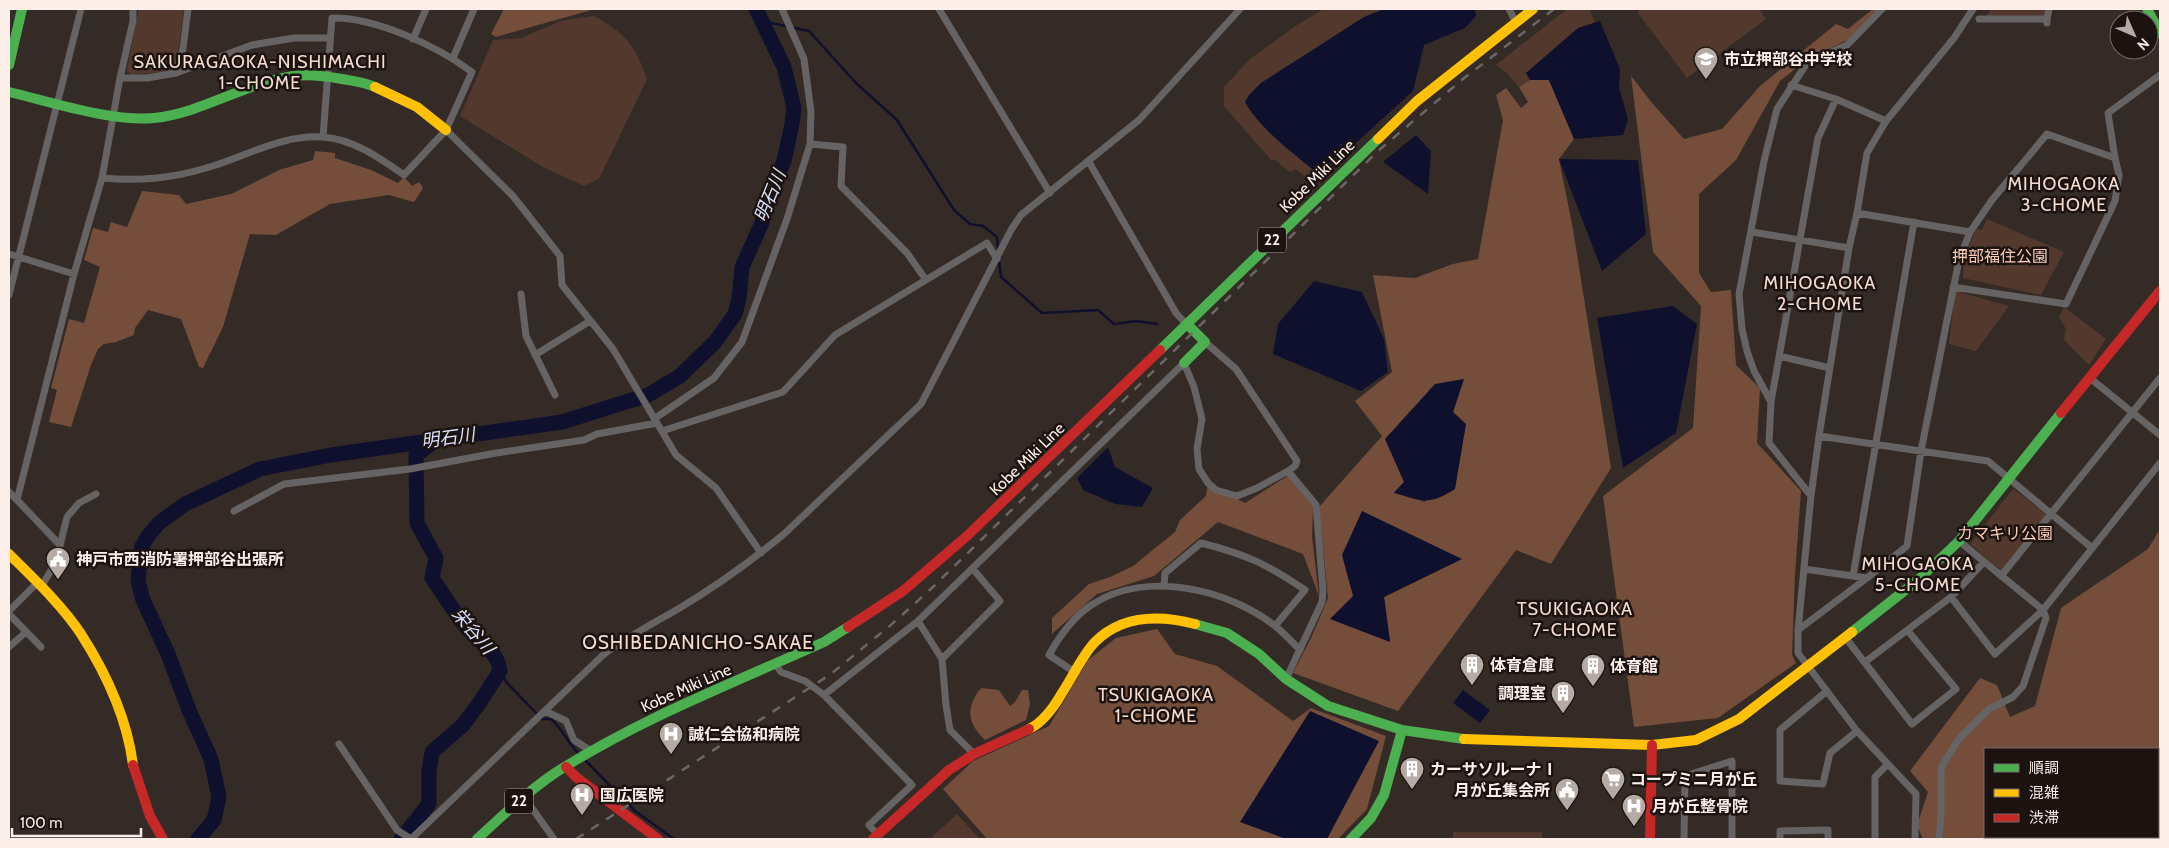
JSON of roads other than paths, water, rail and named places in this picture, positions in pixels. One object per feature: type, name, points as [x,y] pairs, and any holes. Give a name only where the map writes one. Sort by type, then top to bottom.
[{"type":"street","points":[[9,65],[10,53],[22,9]]},
{"type":"street","points":[[9,295],[81,9]]},
{"type":"street","points":[[17,500],[74,274],[102,178],[120,78],[133,20],[133,9]]},
{"type":"street","points":[[176,72],[183,49],[188,9]]},
{"type":"street","points":[[413,39],[426,9]]},
{"type":"street","points":[[453,58],[474,9]]},
{"type":"street","points":[[234,511],[284,484],[410,469],[496,453],[584,440],[597,434],[656,421],[714,378],[742,342],[787,219],[810,144],[811,112],[804,59],[782,9]]},
{"type":"street","points":[[939,9],[1050,192]]},
{"type":"street","points":[[339,744],[397,830],[411,839],[603,655],[628,636],[679,608],[761,553],[784,534],[921,404],[1021,215],[1139,120],[1240,9]]},
{"type":"street","points":[[1509,9],[1516,22]]},
{"type":"street","name":"Kobe Miki Line","points":[[476,839],[524,796],[589,752],[630,729],[824,642],[903,591],[968,536],[1188,325],[1417,101],[1533,9]]},
{"type":"street","points":[[1771,402],[1754,371],[1742,329],[1739,294],[1764,161],[1777,109],[1807,63],[1847,44],[1882,9]]},
{"type":"street","points":[[1915,839],[1916,794],[1857,731],[1798,653],[1798,630],[1819,436],[1849,248],[1867,153],[1886,121],[1954,38],[1973,9]]},
{"type":"street","points":[[1979,19],[2047,21],[2049,9]]},
{"type":"street","points":[[2147,9],[2160,33]]},
{"type":"street","points":[[102,178],[136,181],[174,176],[207,168],[285,140],[323,137],[341,141],[372,153],[404,175],[446,130],[472,72],[453,58],[392,30],[342,18],[332,18],[326,76],[323,137]]},
{"type":"street","points":[[120,78],[147,78],[176,72],[252,45],[294,38],[330,38]]},
{"type":"street","points":[[1953,287],[2066,304],[2115,200],[2119,175],[2108,113],[2160,75]]},
{"type":"street","points":[[9,92],[121,118],[155,118],[293,76],[326,76],[365,83],[417,107],[446,130],[513,196],[560,256],[562,285],[613,349],[676,455],[716,488],[761,553]]},
{"type":"street","points":[[1791,86],[1836,99],[1886,121]]},
{"type":"street","points":[[1811,496],[1768,443],[1771,402],[1818,138],[1836,99]]},
{"type":"street","points":[[1798,630],[1907,546],[1921,451],[1936,384],[1953,287],[1959,260],[1970,232],[1992,200],[2047,134],[2115,158]]},
{"type":"street","points":[[810,144],[843,147],[841,186],[906,253],[926,280]]},
{"type":"street","points":[[1089,162],[1176,313],[1236,369],[1297,461],[1295,466],[1258,488],[1237,496],[1216,490],[1208,483],[1199,469],[1197,449],[1202,419],[1194,387],[1184,362]]},
{"type":"street","points":[[1857,213],[1970,232]]},
{"type":"street","points":[[1853,576],[1914,222]]},
{"type":"street","points":[[1752,232],[1849,248]]},
{"type":"street","points":[[662,431],[783,392],[835,335],[987,243],[997,259]]},
{"type":"street","points":[[9,254],[74,274]]},
{"type":"street","points":[[775,664],[781,672],[805,681],[824,696],[912,785],[869,825],[878,838],[949,770],[974,754],[1036,726],[1054,707],[1094,644],[1114,626],[1137,620],[1176,619],[1227,634],[1259,654],[1286,680],[1328,706],[1402,730],[1464,739],[1652,745],[1696,740],[1718,731],[1739,719],[1918,580],[1960,541],[2007,479],[2160,292]]},
{"type":"street","points":[[521,294],[526,336],[555,395]]},
{"type":"street","points":[[535,356],[590,321]]},
{"type":"street","points":[[824,696],[918,621],[1205,342]]},
{"type":"street","points":[[1779,356],[1830,368]]},
{"type":"street","points":[[2090,378],[2160,435]]},
{"type":"street","points":[[2001,576],[2160,378]]},
{"type":"street","points":[[1819,436],[1988,461],[2003,473],[2007,479],[2092,548]]},
{"type":"street","points":[[1951,597],[1995,654],[2043,610],[2160,463]]},
{"type":"street","points":[[1286,680],[1323,599],[1316,505],[1288,471]]},
{"type":"street","points":[[9,492],[59,544]]},
{"type":"street","points":[[42,647],[9,613],[39,585],[56,562],[67,517],[79,503],[96,494]]},
{"type":"street","points":[[1939,839],[1941,768],[1958,740],[1989,709],[2013,697],[2024,686],[2046,618],[2043,610],[1960,541]]},
{"type":"street","points":[[1164,586],[1165,573],[1201,543],[1238,553],[1274,569],[1305,590],[1275,626]]},
{"type":"street","points":[[9,554],[39,585],[80,633],[112,690],[131,746],[134,769],[150,816],[163,839]]},
{"type":"street","points":[[1865,662],[1951,597],[1984,562]]},
{"type":"street","points":[[1804,568],[1867,578]]},
{"type":"street","points":[[942,659],[1000,602],[973,569]]},
{"type":"street","points":[[1076,673],[1049,655],[1070,623],[1094,603],[1128,589],[1164,586],[1210,593],[1242,605],[1275,626],[1300,650]]},
{"type":"street","points":[[918,621],[942,659],[950,730],[974,754]]},
{"type":"street","points":[[1845,637],[1912,724],[1956,689],[1908,631]]},
{"type":"street","points":[[9,647],[26,632]]},
{"type":"street","points":[[1827,692],[1780,730],[1780,781],[1823,784],[1830,753],[1857,731]]},
{"type":"street","points":[[544,712],[566,721],[574,740],[589,752]]},
{"type":"street","points":[[1351,839],[1371,818],[1384,795],[1402,730]]},
{"type":"street","points":[[1650,839],[1652,745]]},
{"type":"street","points":[[1684,839],[1685,776],[1732,761],[1732,839]]},
{"type":"street","points":[[1875,839],[1876,777],[1887,765]]},
{"type":"street","points":[[566,767],[576,778],[658,839]]},
{"type":"street","points":[[529,804],[554,839]]},
{"type":"street","points":[[1780,839],[1780,831],[1828,830],[1828,839]]},
{"type":"waterway","name":"明石川","points":[[198,839],[214,820],[219,797],[211,759],[189,710],[168,654],[143,600],[138,581],[142,546],[148,536],[159,523],[185,504],[260,469],[331,455],[562,422],[648,395],[680,376],[715,342],[735,314],[739,299],[742,267],[761,225],[769,197],[784,161],[792,124],[794,108],[784,67],[756,9]]},
{"type":"waterway","points":[[762,21],[809,31],[856,83],[897,120],[954,210],[970,224],[983,226],[997,237],[998,249]]},
{"type":"waterway","points":[[999,260],[1001,277],[1042,313],[1098,310],[1114,324],[1136,321],[1157,324]]},
{"type":"waterway","name":"栄谷川","points":[[401,839],[429,804],[429,771],[432,752],[463,725],[500,671],[492,652],[463,623],[432,578],[436,558],[417,523],[416,455],[435,441]]},
{"type":"waterway","points":[[500,671],[507,683],[542,719],[551,719],[555,723],[579,754]]},
{"type":"waterway","points":[[584,759],[635,811],[674,839]]},
{"type":"railway","points":[[576,839],[831,674],[892,624],[933,587],[1378,151],[1463,79],[1554,9]]},
{"type":"place","name":"市立押部谷中学校","points":[[1706,80]]},
{"type":"place","name":"神戸市西消防署押部谷出張所","points":[[58,580]]},
{"type":"place","name":"体育倉庫","points":[[1472,686]]},
{"type":"place","name":"体育館","points":[[1593,687]]},
{"type":"place","name":"調理室","points":[[1563,714]]},
{"type":"place","name":"誠仁会協和病院","points":[[671,755]]},
{"type":"place","name":"カーサソルーナⅠ","points":[[1412,790]]},
{"type":"place","name":"コープミニ月が丘","points":[[1613,800]]},
{"type":"place","name":"月が丘集会所","points":[[1567,811]]},
{"type":"place","name":"国広医院","points":[[582,816]]},
{"type":"place","name":"月が丘整骨院","points":[[1634,827]]},
{"type":"district","name":"SAKURAGAOKA-NISHIMACHI 1-CHOME","points":[[260,72]]},
{"type":"district","name":"MIHOGAOKA 3-CHOME","points":[[2064,194]]},
{"type":"district","name":"MIHOGAOKA 2-CHOME","points":[[1820,293]]},
{"type":"district","name":"MIHOGAOKA 5-CHOME","points":[[1918,574]]},
{"type":"district","name":"TSUKIGAOKA 7-CHOME","points":[[1575,619]]},
{"type":"district","name":"OSHIBEDANICHO-SAKAE","points":[[698,642]]},
{"type":"district","name":"TSUKIGAOKA 1-CHOME","points":[[1156,705]]},
{"type":"park label","name":"押部福住公園","points":[[2000,256]]},
{"type":"park label","name":"カマキリ公園","points":[[2005,533]]}]
